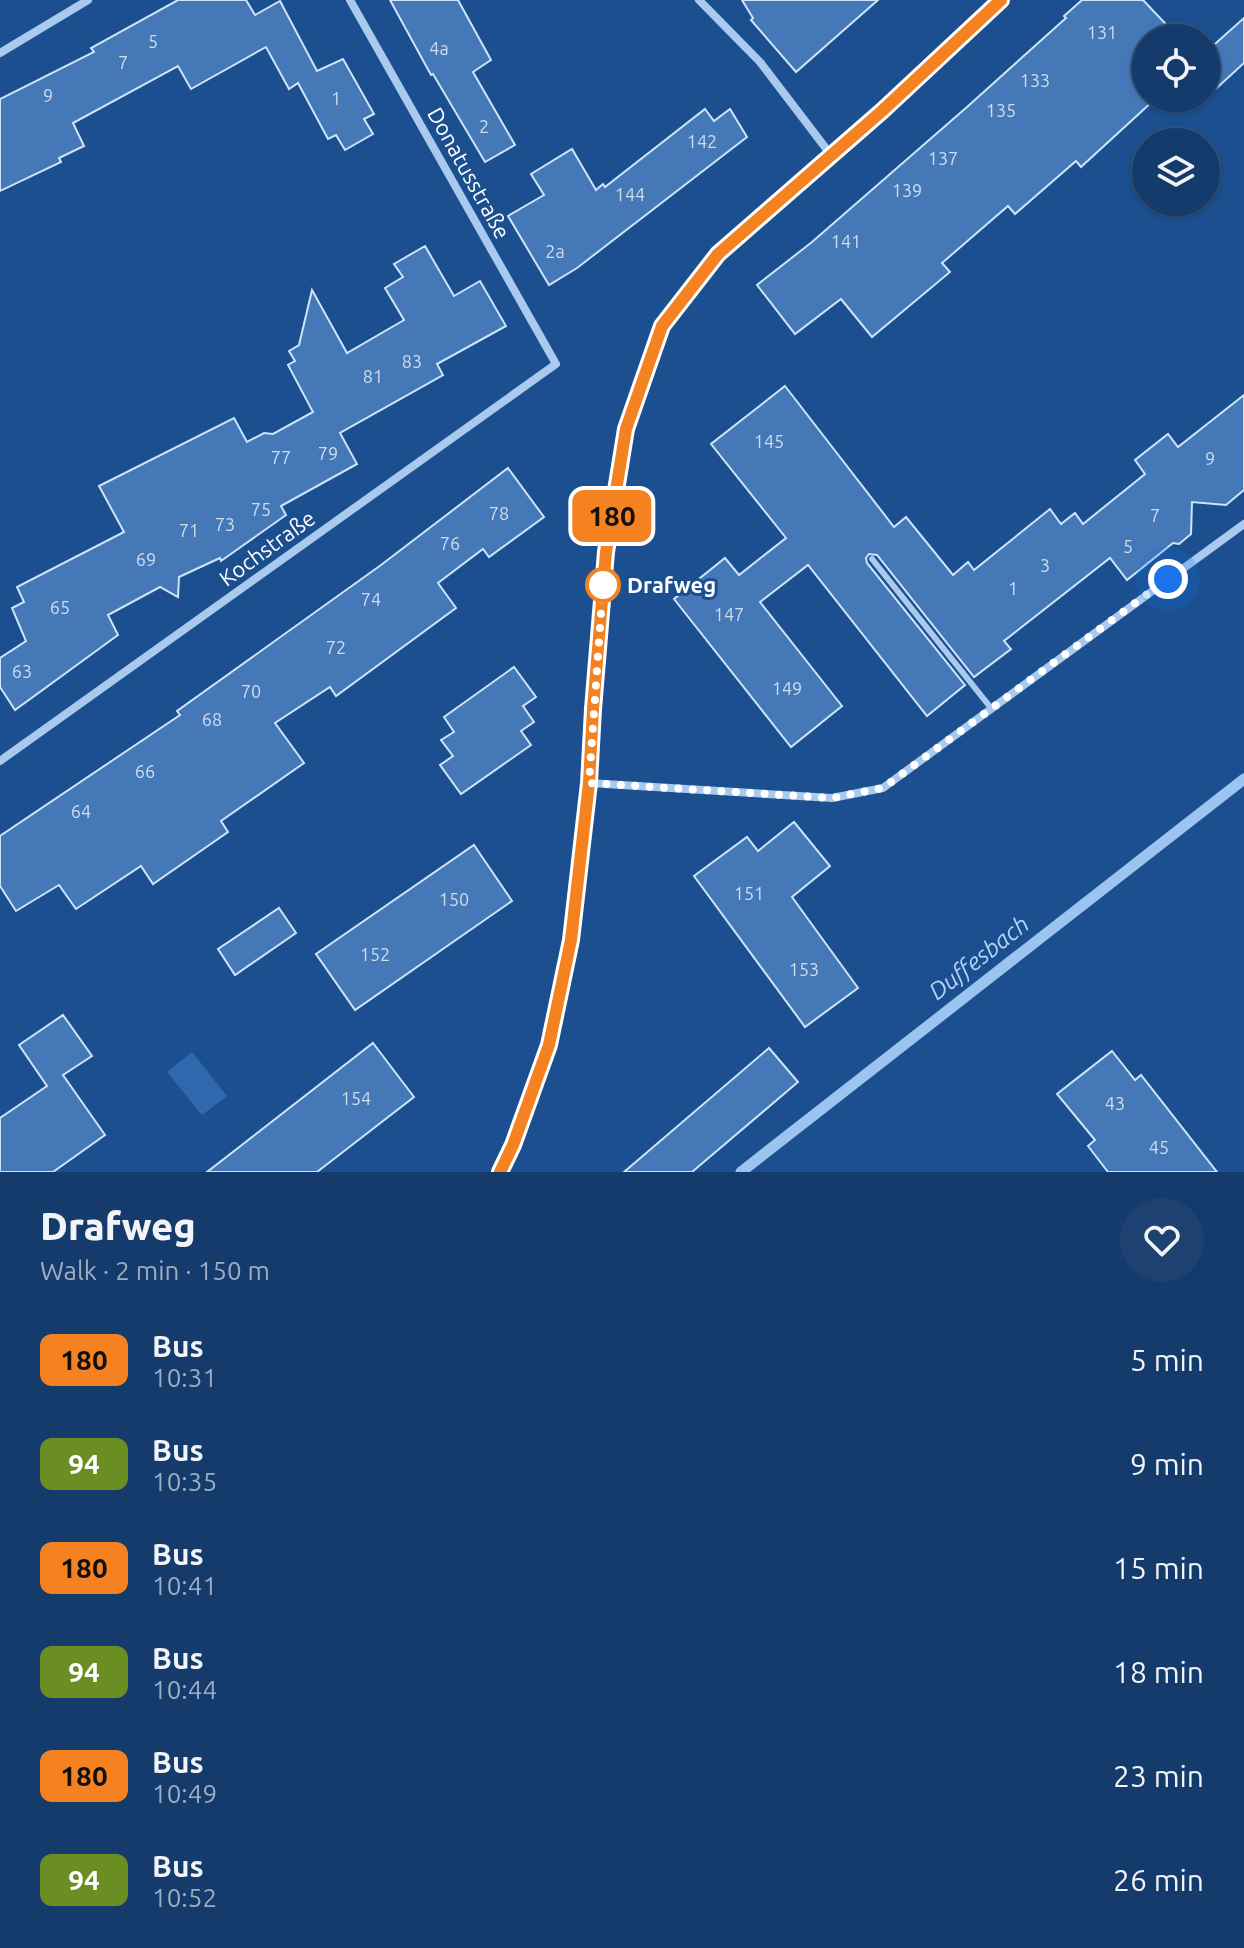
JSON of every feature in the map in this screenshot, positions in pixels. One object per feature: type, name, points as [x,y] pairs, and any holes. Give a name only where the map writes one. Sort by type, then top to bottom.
[{"type":"street","points":[[0,53],[88,0]]},
{"type":"street","name":"Donatusstraße","points":[[350,0],[556,364]]},
{"type":"street","points":[[699,0],[760,62],[831,155]]},
{"type":"street","points":[[500,1172],[513,1145],[549,1045],[571,940],[589,783],[608,537],[626,429],[662,326],[718,254],[1001,0]]},
{"type":"street","name":"Kochstraße","points":[[0,761],[556,364]]},
{"type":"street","points":[[589,783],[832,798],[883,788],[1244,524]]},
{"type":"lane","points":[[872,559],[991,708]]},
{"type":"shaded area","points":[[192,1052],[227,1096],[202,1115],[167,1072]]},
{"type":"building","points":[[178,0],[246,0],[255,15],[280,1],[317,71],[343,59],[374,114],[364,119],[373,134],[345,150],[336,135],[328,139],[298,83],[289,89],[266,47],[191,89],[178,66],[73,123],[84,146],[59,158],[61,162],[0,191],[0,99],[94,52],[91,48]]},
{"type":"building","points":[[390,0],[458,0],[491,60],[473,72],[515,145],[485,162],[431,75]]},
{"type":"building","points":[[742,0],[878,0],[796,72],[751,20],[753,18]]},
{"type":"building","points":[[1082,0],[1143,0],[1166,24],[1132,24],[1132,112],[1141,112],[1081,167],[1076,161],[1015,214],[1008,206],[942,263],[950,272],[872,337],[841,299],[795,334],[757,285],[812,242],[967,107],[1066,18],[1064,16]]},
{"type":"building","points":[[1244,18],[1244,63],[1220,85],[1220,39]]},
{"type":"building","points":[[705,109],[714,121],[730,109],[747,137],[577,268],[549,285],[508,216],[544,195],[531,174],[572,149],[596,190],[603,184],[605,187]]},
{"type":"building","points":[[425,246],[454,296],[480,281],[506,326],[437,364],[443,375],[340,433],[357,464],[281,506],[286,515],[221,561],[220,558],[179,577],[178,597],[160,587],[108,615],[118,635],[15,710],[0,687],[0,658],[26,641],[12,608],[24,602],[17,587],[124,532],[99,486],[234,418],[247,442],[264,433],[273,434],[313,412],[288,365],[295,361],[289,351],[299,345],[312,290],[347,353],[404,320],[385,288],[403,277],[394,264]]},
{"type":"building","points":[[785,386],[894,527],[906,517],[953,575],[968,562],[974,570],[1050,509],[1061,524],[1075,513],[1083,524],[1145,474],[1135,460],[1168,434],[1178,447],[1244,395],[1244,490],[1226,505],[1192,502],[1191,534],[1179,544],[1173,543],[1127,580],[1110,558],[1004,641],[1011,649],[974,677],[877,555],[869,554],[867,563],[965,685],[927,716],[808,565],[760,602],[842,706],[791,747],[674,599],[725,558],[739,575],[786,538],[711,444]]},
{"type":"building","points":[[508,468],[544,517],[489,557],[483,549],[438,583],[456,608],[336,696],[330,687],[275,723],[304,763],[221,821],[228,832],[153,884],[141,866],[76,909],[59,885],[16,911],[0,886],[0,836],[180,715],[177,711],[381,565]]},
{"type":"building","points":[[514,667],[536,697],[523,706],[534,722],[521,731],[531,745],[461,794],[440,765],[453,756],[441,740],[454,732],[444,717]]},
{"type":"building","points":[[794,822],[830,866],[792,897],[858,988],[805,1027],[694,876],[747,837],[758,851]]},
{"type":"building","points":[[474,845],[512,901],[355,1010],[316,954]]},
{"type":"building","points":[[279,908],[296,933],[235,975],[218,949]]},
{"type":"building","points":[[63,1015],[92,1056],[63,1075],[105,1135],[53,1172],[0,1172],[0,1118],[47,1086],[19,1045]]},
{"type":"building","points":[[373,1043],[414,1097],[317,1172],[207,1172]]},
{"type":"building","points":[[769,1048],[798,1082],[692,1172],[624,1172]]},
{"type":"building","points":[[1112,1051],[1135,1080],[1141,1075],[1217,1172],[1108,1172],[1088,1146],[1095,1140],[1057,1094]]},
{"type":"waterway","name":"Duffesbach","points":[[741,1172],[1244,779]]},
{"type":"bus line","name":"180","points":[[500,1172],[513,1145],[549,1045],[571,940],[589,783],[606,552],[626,429],[662,326],[718,254],[882,111],[1001,0]]},
{"type":"place","name":"Drafweg","points":[[603,585]]},
{"type":"route","points":[[603,585],[589,783],[832,798],[883,788],[1168,579]]}]
